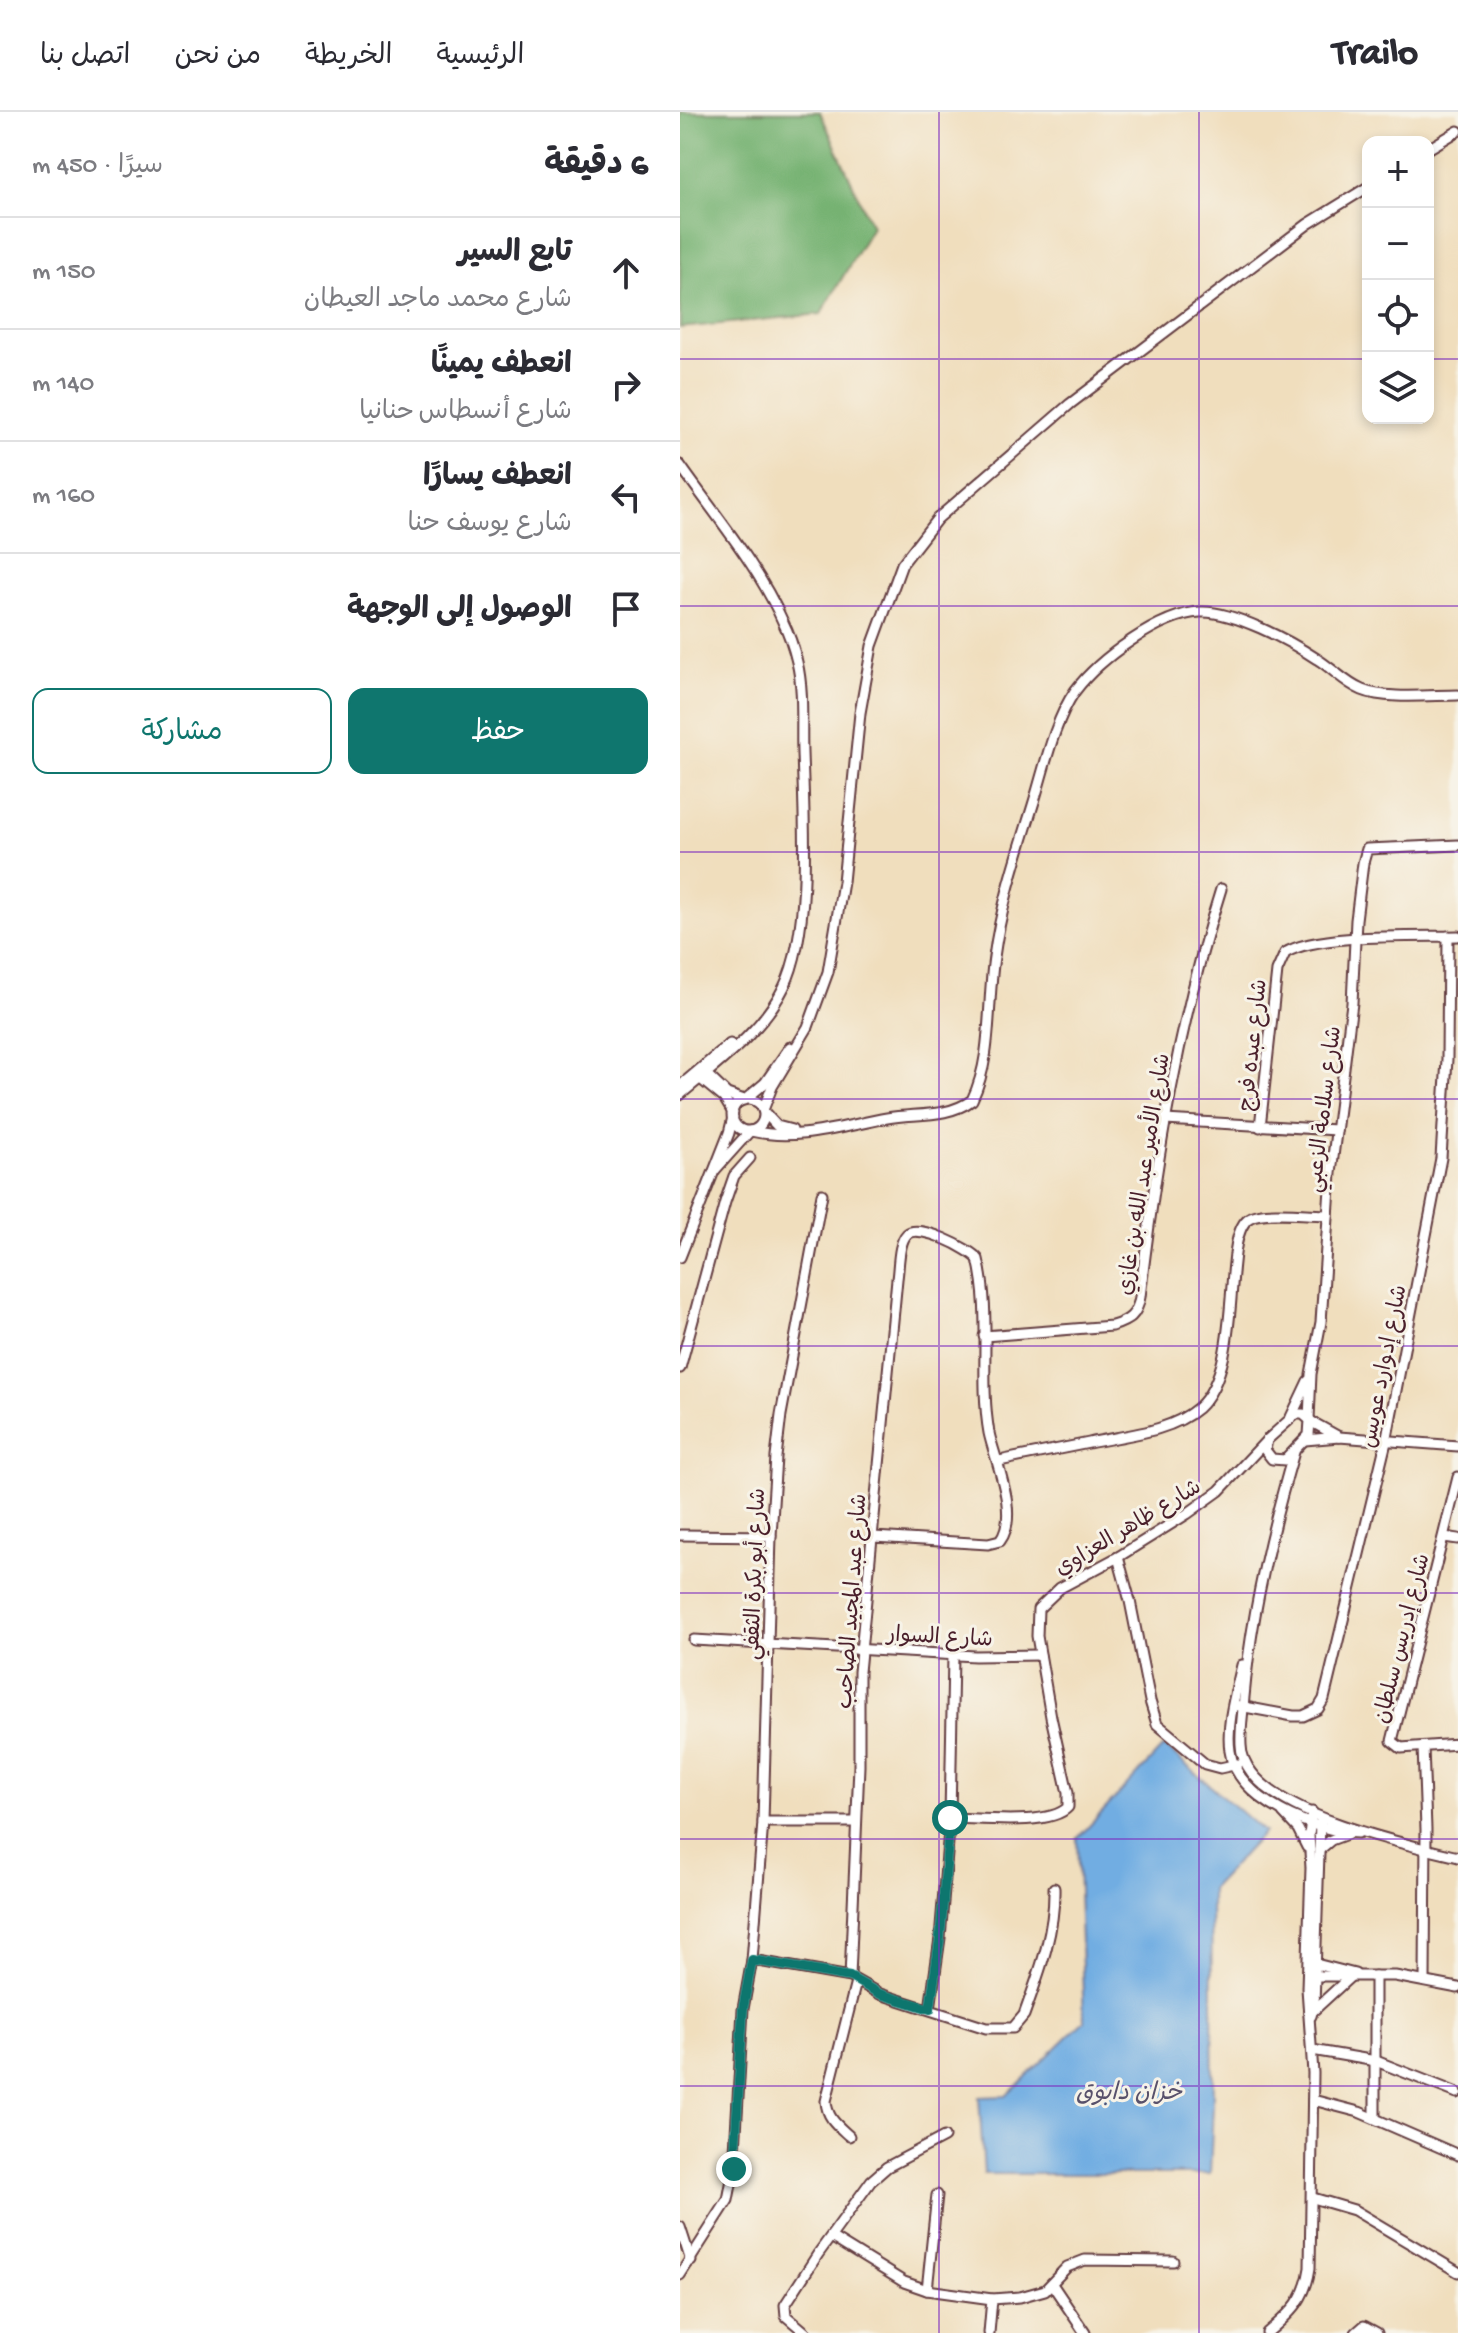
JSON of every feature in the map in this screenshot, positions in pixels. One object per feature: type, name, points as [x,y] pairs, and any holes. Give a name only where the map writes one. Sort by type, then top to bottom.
[{"type":"street","points":[[1434,145],[1458,131]]},
{"type":"street","points":[[713,1172],[762,1122],[772,1087],[808,1027],[827,976],[839,908],[860,713],[872,646],[902,564],[937,519],[1070,404],[1308,224],[1362,191]]},
{"type":"street","points":[[680,465],[769,593],[784,624],[797,662],[801,687],[803,792],[802,911],[792,968],[774,1004],[680,1095]]},
{"type":"street","points":[[700,1074],[724,1098],[737,1126],[781,1135],[935,1114],[972,1100],[982,1071],[994,956],[1003,911],[1045,765],[1066,708],[1076,690],[1131,642],[1167,619],[1201,612],[1221,613],[1316,658],[1361,690],[1377,694],[1458,695]]},
{"type":"street","name":"شارع سلامة الزعبي","points":[[1305,1440],[1311,1432],[1311,1374],[1321,1322],[1328,1215],[1352,1003],[1363,863],[1367,849],[1458,845]]},
{"type":"street","name":"شارع الأمير عبد الله بن غازي","points":[[984,1336],[1112,1326],[1136,1314],[1165,1120],[1202,955],[1221,889]]},
{"type":"street","name":"شارع عبده فرج","points":[[1260,1127],[1275,987],[1281,959],[1292,948],[1355,939],[1453,936]]},
{"type":"street","name":"شارع إدوارد عويس","points":[[1239,1705],[1303,1716],[1312,1714],[1321,1705],[1386,1442],[1441,1158],[1453,936]]},
{"type":"street","points":[[680,1257],[729,1133],[736,1105],[765,1083],[793,1043],[828,964]]},
{"type":"street","points":[[700,1074],[727,1094],[757,1102],[772,1122],[782,1129],[819,1132]]},
{"type":"street","points":[[680,1086],[700,1074]]},
{"type":"street","points":[[1165,1120],[1336,1130]]},
{"type":"street","points":[[680,1368],[725,1202],[734,1176],[750,1158]]},
{"type":"street","name":"شارع أبو بكرة الثقفي","points":[[680,2275],[722,2211],[732,2184],[743,2009],[752,1960],[763,1822],[771,1536],[781,1415],[822,1194]]},
{"type":"street","points":[[999,1461],[1148,1431],[1177,1421],[1198,1407],[1216,1384],[1225,1356],[1236,1253],[1243,1224],[1248,1218],[1263,1215],[1328,1215]]},
{"type":"street","name":"شارع عبد المجيد الصاحب","points":[[849,2136],[832,2121],[826,2101],[853,1980],[862,1649],[894,1302],[903,1244],[910,1232],[935,1235],[975,1255],[980,1266],[984,1336]]},
{"type":"street","points":[[874,1537],[988,1544],[1000,1541],[1005,1534],[1007,1520],[999,1461],[990,1434],[984,1336]]},
{"type":"street","name":"شارع سلامة الزعبي","points":[[1291,1417],[1311,1374]]},
{"type":"street","points":[[1291,1417],[1301,1414],[1339,1437]]},
{"type":"street","name":"شارع ظاهر العزاوي","points":[[950,1818],[1042,1818],[1059,1815],[1068,1807],[1068,1793],[1040,1655],[1036,1621],[1043,1602],[1060,1588],[1118,1557],[1219,1491],[1291,1417]]},
{"type":"street","points":[[1314,1852],[1298,1829],[1275,1806],[1246,1785],[1233,1766],[1230,1743],[1294,1452],[1305,1440],[1339,1437],[1458,1446]]},
{"type":"street","points":[[1267,1440],[1265,1450],[1285,1485]]},
{"type":"street","name":"شارع ظاهر العزاوي","points":[[1243,1467],[1285,1460],[1294,1452]]},
{"type":"street","name":"شارع إدريس سلطان","points":[[1458,1477],[1393,1736],[1393,1744],[1397,1746],[1458,1744]]},
{"type":"street","points":[[680,1535],[771,1536]]},
{"type":"street","points":[[1444,1537],[1458,1539]]},
{"type":"street","points":[[1118,1557],[1157,1724],[1205,1764],[1220,1768],[1245,1761]]},
{"type":"street","name":"شارع السوار","points":[[694,1640],[953,1655],[1040,1655]]},
{"type":"street","points":[[930,2009],[940,1938],[950,1818],[953,1655]]},
{"type":"street","points":[[1239,1705],[1241,1746],[1254,1776],[1267,1789],[1315,1819],[1350,1833]]},
{"type":"street","points":[[1423,1747],[1425,1981]]},
{"type":"street","points":[[1275,1806],[1458,1857]]},
{"type":"street","points":[[1267,2333],[1289,2314],[1306,2291],[1311,2255],[1311,1976],[1315,1819]]},
{"type":"street","points":[[763,1822],[856,1822]]},
{"type":"street","points":[[1314,1852],[1331,1840],[1350,1833],[1366,1833]]},
{"type":"street","points":[[752,1960],[853,1980],[880,1994],[986,2028],[1007,2030],[1019,2023],[1046,1954],[1054,1915],[1054,1888]]},
{"type":"street","points":[[1312,1963],[1354,1976]]},
{"type":"street","points":[[1311,1976],[1375,1976],[1458,1988]]},
{"type":"street","points":[[1311,2016],[1354,1976]]},
{"type":"street","points":[[1375,1976],[1375,2117]]},
{"type":"street","points":[[1312,2050],[1376,2061],[1457,2093]]},
{"type":"street","points":[[1313,2100],[1375,2117],[1458,2155]]},
{"type":"street","points":[[806,2333],[786,2316],[785,2305],[831,2237],[878,2174],[944,2137]]},
{"type":"street","points":[[927,2290],[937,2195]]},
{"type":"street","points":[[1313,2198],[1354,2210],[1458,2272]]},
{"type":"street","points":[[680,2227],[691,2261]]},
{"type":"street","points":[[831,2237],[894,2277],[927,2290],[992,2299],[1032,2295],[1052,2284],[1067,2267],[1085,2260],[1173,2261]]},
{"type":"street","points":[[1052,2284],[1085,2333]]},
{"type":"street","points":[[989,2333],[992,2299]]},
{"type":"street","points":[[1360,2329],[1377,2333]]},
{"type":"green space","points":[[680,112],[820,112],[872,227],[821,314],[680,328]]},
{"type":"water","name":"خزان دابوق","points":[[1164,1746],[1264,1832],[1211,1889],[1213,2105],[1210,2174],[984,2174],[979,2097],[1006,2096],[1084,2021],[1077,1839]]},
{"type":"route","points":[[734,2169],[743,2009],[752,1960],[850,1977],[880,1994],[930,2009],[940,1938],[950,1818]]}]
